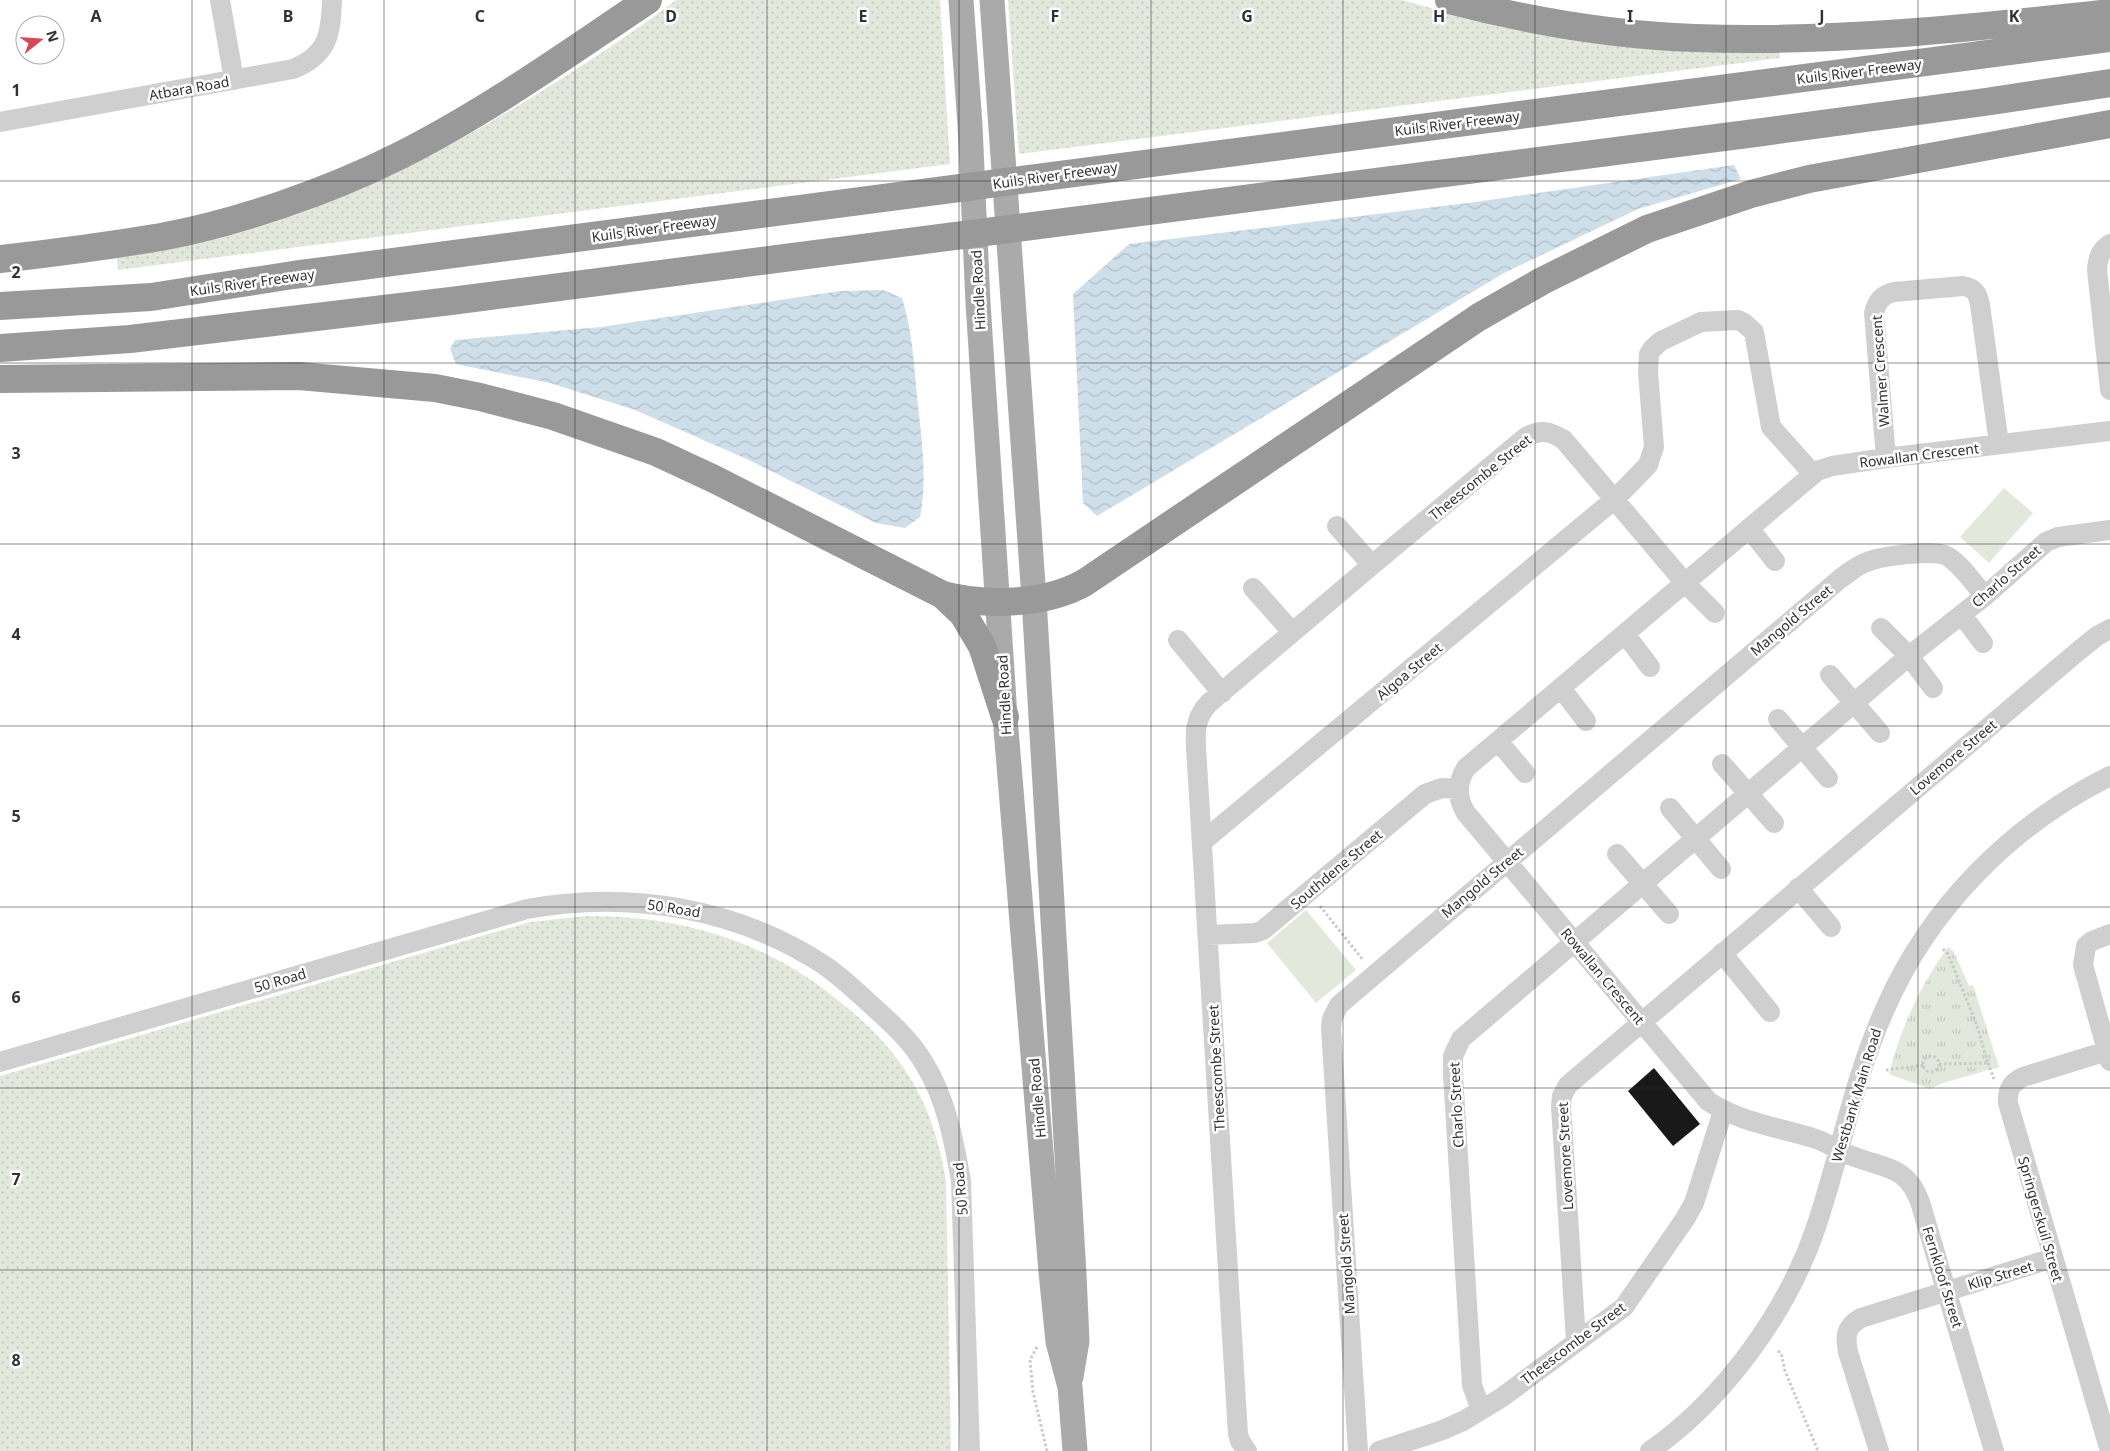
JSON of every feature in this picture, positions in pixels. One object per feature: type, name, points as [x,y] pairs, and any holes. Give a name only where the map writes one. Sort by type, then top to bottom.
[{"type":"highway","points":[[0,259],[70,251],[162,236],[281,205],[398,156],[462,122],[648,0]]},
{"type":"highway","points":[[1449,0],[1578,27],[1695,38],[1825,37],[1898,34],[2110,13]]},
{"type":"highway","name":"Kuils River Freeway","points":[[0,306],[151,297],[302,274],[2110,38]]},
{"type":"highway","points":[[0,348],[130,339],[441,302],[1763,132],[2110,83]]},
{"type":"highway","points":[[0,379],[299,376],[435,388],[480,397],[553,416],[656,452],[714,479],[943,595],[968,602],[1034,598],[1062,594],[1084,583],[1478,317],[1542,281],[1647,229],[1751,194],[1808,179],[2110,124]]},
{"type":"highway","points":[[943,595],[963,614],[982,646],[1005,718]]},
{"type":"main road","name":"Hindle Road","points":[[961,0],[970,125],[978,303],[999,601],[1005,718],[1051,1272],[1058,1342],[1070,1387],[1075,1451]]},
{"type":"main road","name":"Hindle Road","points":[[992,0],[999,122],[1014,299],[1034,598],[1074,1274],[1077,1341],[1070,1387]]},
{"type":"street","points":[[220,0],[234,80]]},
{"type":"street","name":"Atbara Road","points":[[0,122],[293,69],[313,58],[329,35],[332,0]]},
{"type":"street","points":[[2110,244],[2102,250],[2098,257],[2097,270],[2107,333],[2110,390]]},
{"type":"street","name":"Walmer Crescent","points":[[1886,458],[1874,313],[1877,302],[1885,294],[1894,292],[1963,286],[1971,287],[1975,291],[1980,305],[1999,444]]},
{"type":"street","name":"Algoa Street","points":[[1202,842],[1615,499],[1648,465],[1654,447],[1648,372],[1649,354],[1660,341],[1701,322],[1738,320],[1744,322],[1754,332],[1771,426],[1813,474]]},
{"type":"street","name":"Rowallan Crescent","points":[[1838,1150],[1815,1138],[1723,1111],[1708,1101],[1466,813],[1459,798],[1459,782],[1466,768],[1813,474],[1827,467],[1886,458],[2110,431]]},
{"type":"street","name":"Theescombe Street","points":[[1247,1451],[1238,1434],[1195,730],[1198,718],[1202,711],[1292,632],[1526,437],[1535,433],[1548,432],[1564,440],[1685,583]]},
{"type":"street","points":[[1337,526],[1372,565]]},
{"type":"street","points":[[1749,528],[1775,561]]},
{"type":"street","name":"Charlo Street","points":[[1481,1410],[1472,1384],[1453,1056],[1461,1039],[1909,656],[1962,615],[2046,542],[2058,537],[2110,530]]},
{"type":"street","name":"Mangold Street","points":[[1358,1451],[1332,1020],[1335,1011],[1345,999],[1840,578],[1867,562],[1883,558],[1931,553],[1940,554],[1947,556],[1958,565],[1984,596]]},
{"type":"street","points":[[1685,583],[1715,613]]},
{"type":"street","points":[[1253,588],[1292,632]]},
{"type":"street","name":"Charlo Street","points":[[1962,615],[1984,643]]},
{"type":"street","points":[[1881,628],[1909,656],[1932,688]]},
{"type":"street","name":"Lovemore Street","points":[[1576,1341],[1562,1116],[1562,1096],[1568,1085],[1575,1077],[2076,653],[2097,636],[2110,630]]},
{"type":"street","points":[[1625,634],[1650,667]]},
{"type":"street","points":[[1178,640],[1222,693]]},
{"type":"street","points":[[1830,675],[1880,733]]},
{"type":"street","points":[[1560,688],[1586,721]]},
{"type":"street","points":[[1778,719],[1828,778]]},
{"type":"street","points":[[1498,741],[1525,772]]},
{"type":"street","points":[[1722,764],[1774,823]]},
{"type":"street","name":"Westbank Main Road","points":[[1650,1451],[1687,1422],[1716,1392],[1749,1353],[1772,1319],[1795,1278],[1814,1231],[1874,1035],[1898,982],[1928,932],[1967,884],[1998,853],[2051,810],[2110,776]]},
{"type":"street","name":"Southdene Street","points":[[1208,935],[1255,933],[1263,930],[1425,794],[1442,788],[1458,789]]},
{"type":"street","points":[[1670,808],[1721,869]]},
{"type":"street","points":[[1617,854],[1669,914]]},
{"type":"street","points":[[1798,888],[1831,927]]},
{"type":"street","name":"50 Road","points":[[0,1062],[517,911],[542,906],[609,900],[650,903],[707,913],[753,929],[795,948],[825,966],[896,1027],[924,1062],[944,1107],[954,1139],[961,1181],[970,1451]]},
{"type":"street","points":[[2109,1054],[2083,965],[2083,956],[2086,946],[2092,941],[2110,934]]},
{"type":"street","points":[[1722,953],[1770,1012]]},
{"type":"street","name":"Springerskuil Street","points":[[2109,1054],[2023,1077],[2012,1084],[2007,1095],[2110,1451]]},
{"type":"street","name":"Theescombe Street","points":[[1379,1451],[1440,1431],[1463,1421],[1501,1398],[1624,1307],[1694,1203],[1723,1111]]},
{"type":"street","name":"Fernkloof Street","points":[[1838,1150],[1890,1168],[1910,1181],[1915,1189],[1948,1291],[1994,1451]]},
{"type":"street","name":"Klip Street","points":[[1879,1451],[1848,1352],[1847,1329],[1861,1318],[2053,1258]]},
{"type":"path","points":[[1319,904],[1364,961]]},
{"type":"path","points":[[1939,1064],[1988,1064],[1969,1005],[1948,954],[1943,949]]},
{"type":"path","points":[[1934,1057],[1938,1060],[1939,1064],[1938,1069],[1929,1072],[1924,1065],[1925,1060],[1934,1057]]},
{"type":"path","points":[[1886,1070],[1924,1065]]},
{"type":"path","points":[[1778,1351],[1781,1353],[1785,1370],[1818,1451]]},
{"type":"green space","points":[[676,0],[940,0],[950,164],[118,270],[117,258],[151,253],[250,230],[327,203],[402,170],[475,131],[545,89],[612,46]]},
{"type":"green space","points":[[1008,0],[1402,0],[1477,21],[1779,49],[1780,58],[1019,154]]},
{"type":"green space","points":[[2004,488],[2033,513],[1989,563],[1960,537]]},
{"type":"green space","points":[[1306,910],[1356,970],[1316,1003],[1267,943]]},
{"type":"green space","points":[[587,916],[622,917],[689,927],[751,947],[811,980],[839,1001],[880,1039],[897,1059],[923,1102],[933,1126],[946,1181],[951,1451],[0,1451],[0,1076],[530,922]]},
{"type":"green space","points":[[1948,947],[1954,952],[1969,986],[1973,985],[1999,1067],[1943,1083],[1930,1089],[1889,1074],[1899,1040],[1912,1008]]},
{"type":"water","points":[[1734,165],[1741,179],[1638,209],[1504,273],[1097,516],[1083,503],[1073,294],[1129,244],[1468,203]]},
{"type":"water","points":[[883,290],[902,298],[912,346],[922,441],[924,472],[920,517],[905,528],[876,523],[749,460],[635,410],[550,383],[456,364],[450,349],[455,340],[601,327],[840,291]]},
{"type":"building","points":[[1654,1068],[1700,1124],[1673,1146],[1628,1091]]}]
